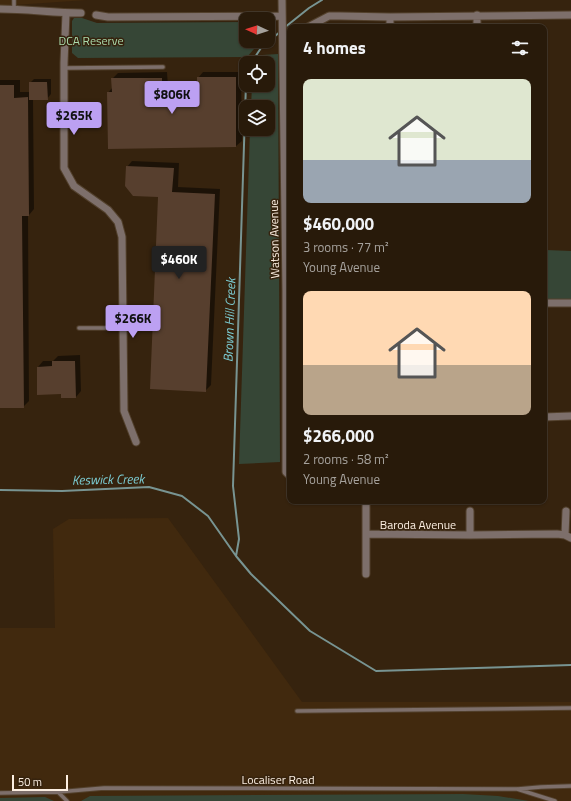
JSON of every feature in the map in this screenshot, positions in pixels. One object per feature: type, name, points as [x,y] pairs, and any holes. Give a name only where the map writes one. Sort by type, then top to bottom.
[{"type":"street","name":"Watson Avenue","points":[[282,0],[287,248]]},
{"type":"street","points":[[0,9],[81,13]]},
{"type":"street","points":[[66,13],[64,68],[64,168],[74,186],[108,210],[118,222],[122,237],[124,411],[136,442]]},
{"type":"street","points":[[314,24],[329,16],[390,17],[571,14]]},
{"type":"street","points":[[96,15],[108,17],[282,20]]},
{"type":"street","points":[[477,15],[477,24]]},
{"type":"street","points":[[390,17],[390,24]]},
{"type":"street","points":[[282,33],[287,33]]},
{"type":"street","points":[[547,303],[571,303]]},
{"type":"street","name":"Watson Avenue","points":[[287,377],[287,473]]},
{"type":"street","points":[[547,417],[571,416]]},
{"type":"street","points":[[366,504],[366,574]]},
{"type":"street","name":"Baroda Avenue","points":[[470,511],[470,535]]},
{"type":"street","name":"Baroda Avenue","points":[[366,534],[557,534],[568,536],[566,511]]},
{"type":"lane","points":[[14,0],[14,9]]},
{"type":"lane","points":[[64,68],[163,67]]},
{"type":"lane","points":[[78,328],[123,328]]},
{"type":"lane","points":[[297,711],[571,708]]},
{"type":"lane","points":[[517,789],[571,786]]},
{"type":"lane","name":"Localiser Road","points":[[0,792],[58,792],[104,788],[517,789],[555,801]]},
{"type":"lane","points":[[58,792],[67,801]]},
{"type":"shaded area","points":[[0,0],[87,0],[0,6]]},
{"type":"shaded area","points":[[168,518],[302,702],[571,702],[571,801],[0,801],[0,628],[55,628],[53,529],[69,519]]},
{"type":"green space","name":"DCA Reserve","points":[[74,18],[82,18],[97,23],[239,22],[239,48],[255,48],[248,56],[239,57],[78,58],[72,53],[72,21]]},
{"type":"green space","points":[[278,54],[280,462],[239,464],[250,136],[275,136],[275,100],[251,100],[252,92],[275,92],[275,56],[262,55]]},
{"type":"green space","points":[[547,250],[571,251],[571,303],[547,303]]},
{"type":"green space","points":[[463,794],[498,796],[529,801],[81,801],[90,796]]},
{"type":"green space","points":[[45,797],[54,801],[0,801],[0,798]]},
{"type":"building","points":[[197,77],[236,77],[236,147],[108,149],[107,92],[112,92],[111,78],[162,78],[162,92],[197,92]]},
{"type":"building","points":[[29,82],[47,82],[48,100],[29,100]]},
{"type":"building","points":[[0,85],[14,85],[14,98],[28,97],[29,216],[22,216],[24,408],[0,408]]},
{"type":"building","points":[[126,166],[174,168],[172,192],[215,194],[206,392],[150,389],[158,197],[133,196],[125,186]]},
{"type":"building","points":[[52,361],[75,361],[76,398],[61,398],[61,394],[37,395],[37,367],[52,366]]},
{"type":"waterway","name":"Brown Hill Creek","points":[[289,24],[322,0]]},
{"type":"waterway","name":"Brown Hill Creek","points":[[256,56],[261,48],[281,31]]},
{"type":"waterway","name":"Brown Hill Creek","points":[[236,556],[239,539],[233,486],[246,92]]},
{"type":"waterway","name":"Keswick Creek","points":[[0,490],[62,491],[149,487],[182,496],[208,516],[236,556],[251,574],[310,631],[376,671],[571,665]]}]
